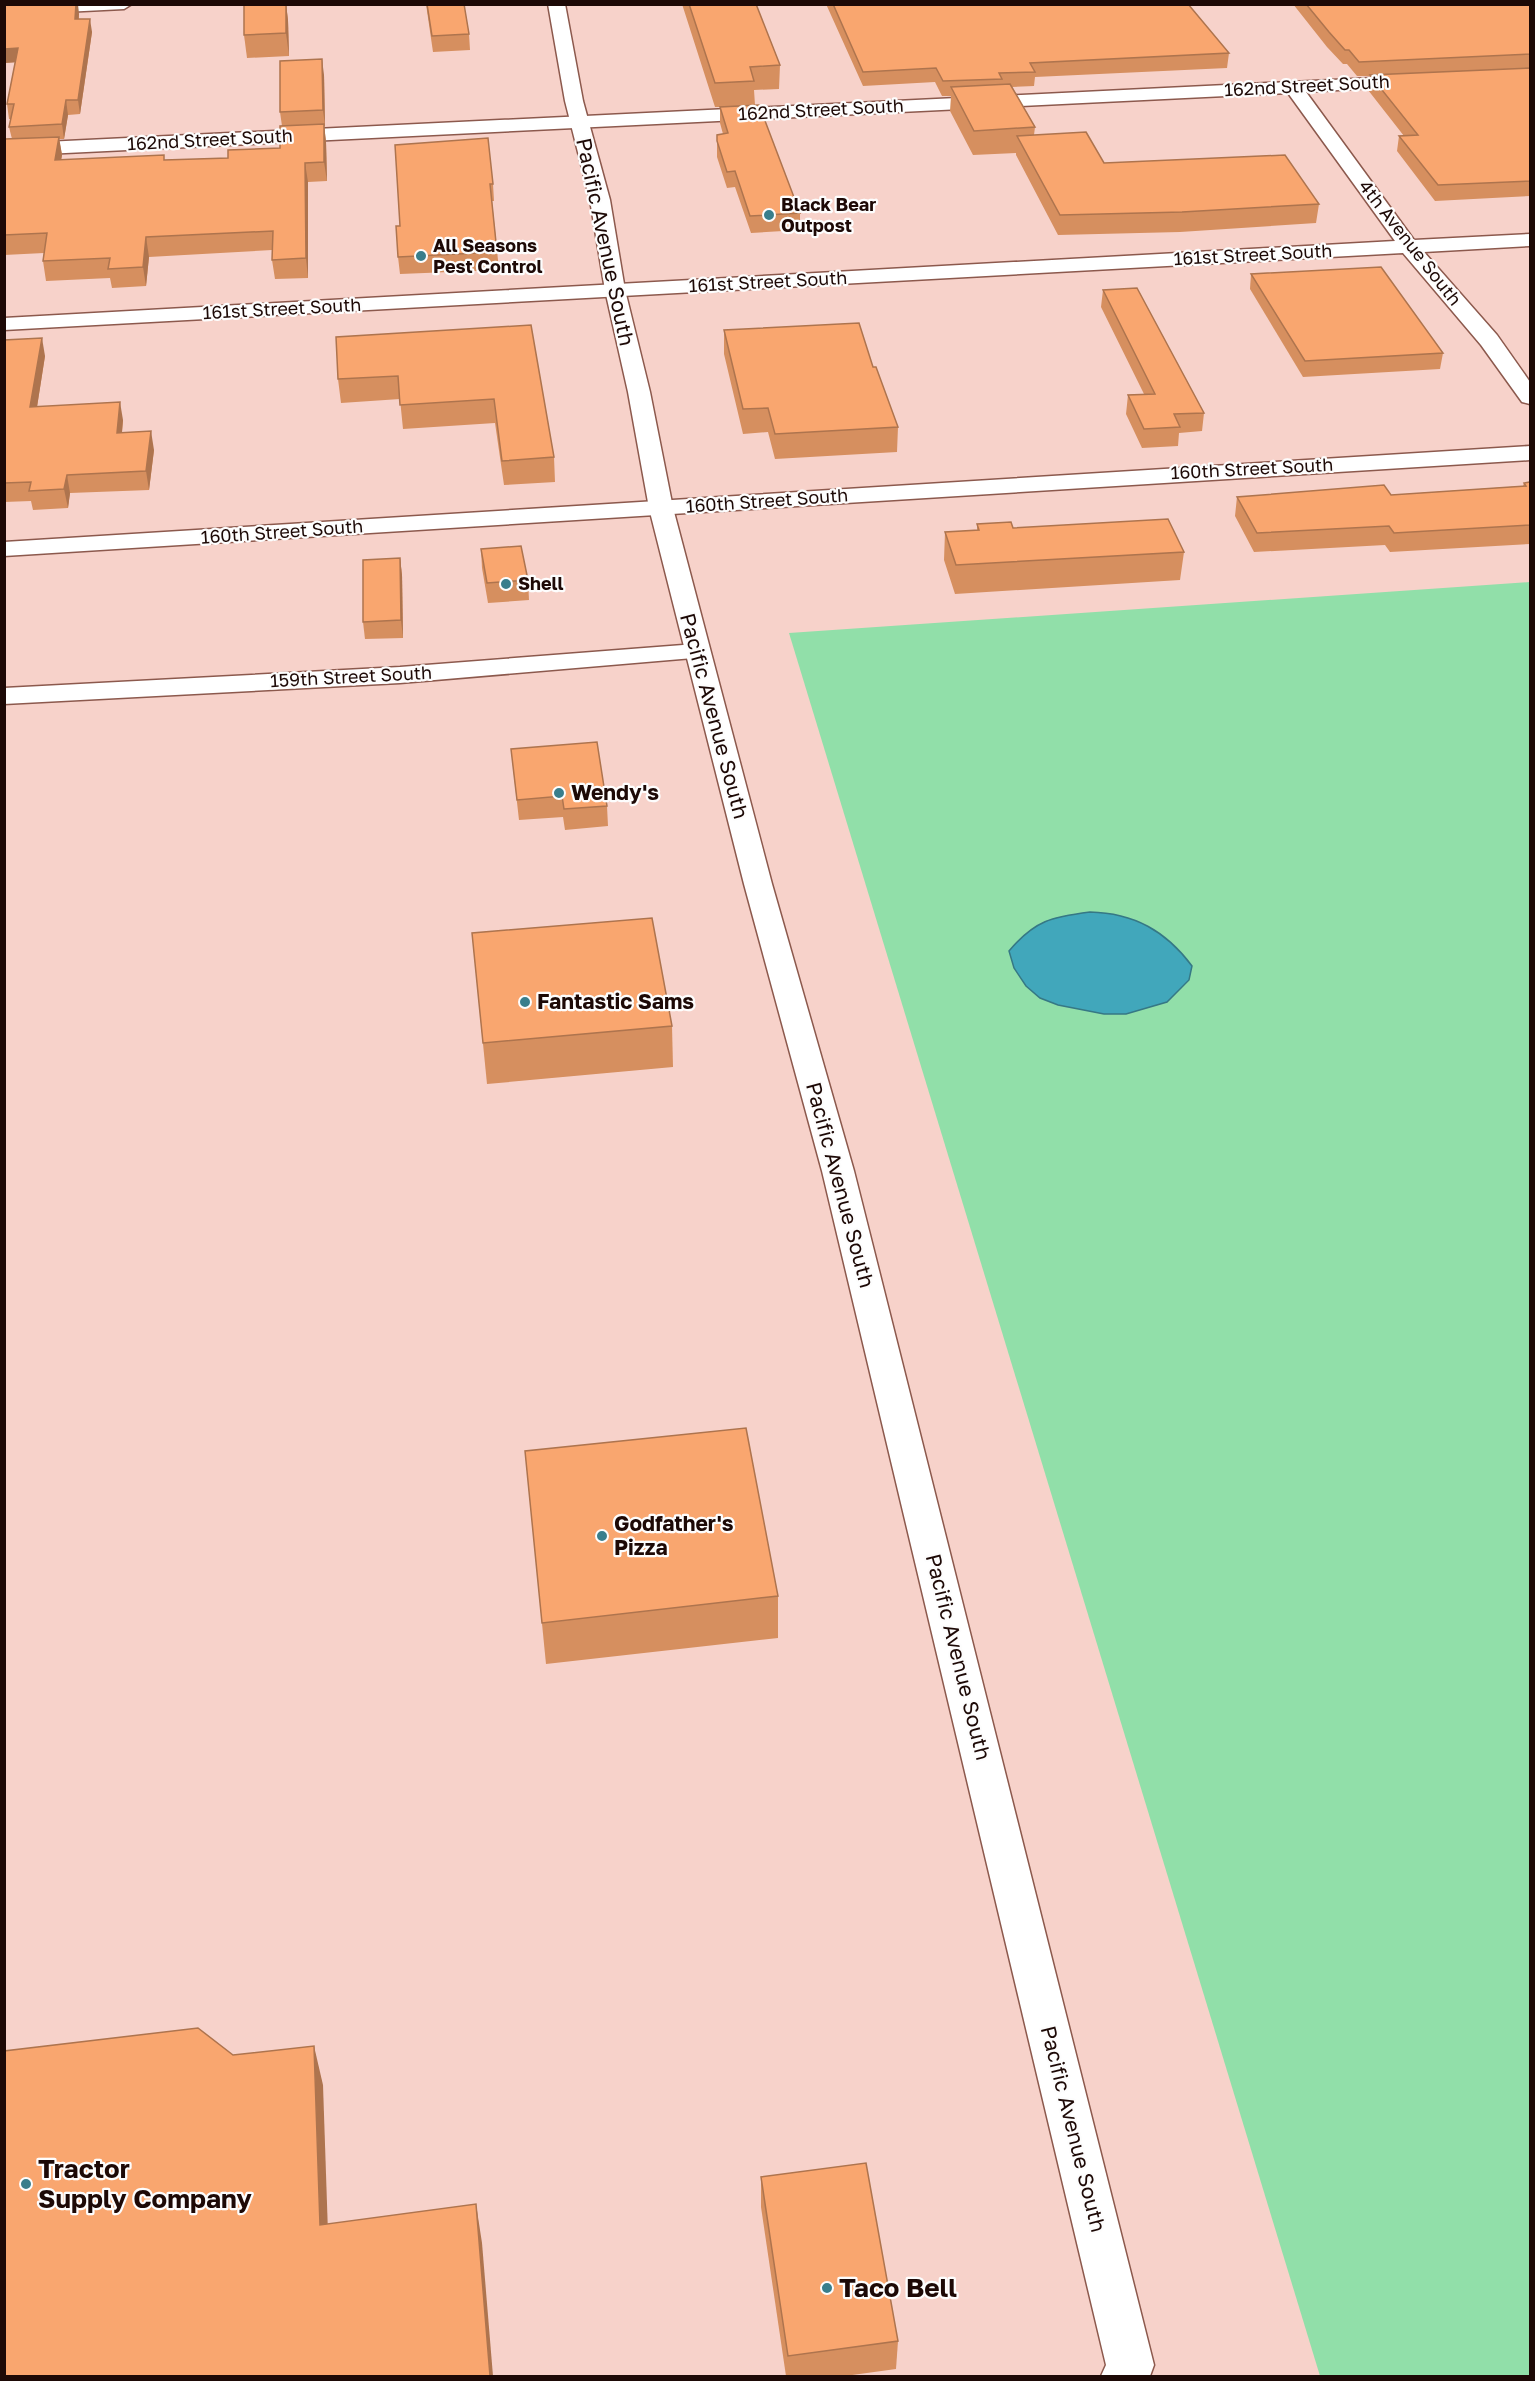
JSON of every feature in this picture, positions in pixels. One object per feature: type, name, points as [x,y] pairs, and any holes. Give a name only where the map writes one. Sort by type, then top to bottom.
[{"type":"street","points":[[4,10],[124,4]]},
{"type":"street","name":"Pacific Avenue South","points":[[556,4],[579,121],[600,200],[615,291],[639,392],[661,508],[696,652],[841,1183],[1132,2373]]},
{"type":"street","name":"162nd Street South","points":[[4,150],[1436,80]]},
{"type":"street","name":"4th Avenue South","points":[[1293,87],[1409,247],[1489,340],[1530,398]]},
{"type":"street","name":"161st Street South","points":[[4,324],[1530,240]]},
{"type":"street","name":"160th Street South","points":[[4,549],[1530,453]]},
{"type":"street","name":"159th Street South","points":[[4,696],[400,675],[696,652]]},
{"type":"green space","points":[[1530,582],[1530,2376],[1320,2376],[789,633]]},
{"type":"water","points":[[1090,912],[1106,913],[1135,920],[1160,934],[1192,966],[1189,980],[1167,1002],[1126,1014],[1104,1014],[1058,1005],[1040,998],[1026,986],[1014,968],[1009,951],[1036,926],[1055,918]]},
{"type":"building","points":[[4,4],[76,4],[75,19],[90,19],[78,100],[66,100],[62,124],[9,127],[14,104],[7,104],[18,48],[4,49]]},
{"type":"building","points":[[244,4],[286,4],[286,33],[244,35]]},
{"type":"building","points":[[427,4],[464,4],[469,34],[432,36]]},
{"type":"building","points":[[689,4],[756,4],[780,65],[750,67],[754,81],[715,83]]},
{"type":"building","points":[[833,4],[1188,4],[1229,53],[1030,63],[1035,72],[999,73],[1002,79],[943,81],[936,68],[863,72]]},
{"type":"building","points":[[1306,4],[1530,4],[1530,54],[1359,62],[1349,50],[1345,50]]},
{"type":"building","points":[[322,59],[323,110],[280,112],[280,61]]},
{"type":"building","points":[[1530,68],[1530,181],[1438,185],[1399,136],[1418,135],[1370,75]]},
{"type":"building","points":[[1010,84],[1035,127],[974,131],[951,87]]},
{"type":"building","points":[[759,105],[800,213],[750,216],[735,171],[727,172],[717,141],[717,135],[728,133],[720,107]]},
{"type":"building","points":[[324,124],[324,162],[305,163],[306,258],[272,260],[273,231],[146,237],[143,267],[108,269],[110,258],[43,261],[47,233],[4,235],[5,139],[59,137],[55,160],[164,155],[164,160],[228,158],[228,150],[280,148],[280,126]]},
{"type":"building","points":[[1086,132],[1104,163],[1285,155],[1319,204],[1182,212],[1060,215],[1017,136]]},
{"type":"building","points":[[488,138],[497,252],[398,257],[396,226],[400,226],[395,145]]},
{"type":"building","points":[[1381,267],[1443,353],[1305,361],[1251,274]]},
{"type":"building","points":[[1137,288],[1204,413],[1174,414],[1180,427],[1144,429],[1128,395],[1155,394],[1103,290]]},
{"type":"building","points":[[859,323],[873,367],[876,367],[898,427],[775,434],[768,408],[743,409],[724,330]]},
{"type":"building","points":[[531,325],[554,457],[502,461],[494,399],[400,405],[398,376],[338,379],[336,337]]},
{"type":"building","points":[[42,338],[30,407],[120,402],[117,433],[151,431],[146,471],[67,475],[64,489],[29,491],[31,482],[4,483],[4,340]]},
{"type":"building","points":[[1530,482],[1530,525],[1394,533],[1389,526],[1257,533],[1237,497],[1384,485],[1391,495],[1526,486],[1524,483]]},
{"type":"building","points":[[1168,519],[1184,552],[956,565],[945,532],[979,530],[977,524],[1011,522],[1013,528]]},
{"type":"building","points":[[521,546],[528,580],[487,583],[481,549]]},
{"type":"building","points":[[400,558],[401,620],[363,622],[363,560]]},
{"type":"building","name":"Wendy's","points":[[597,742],[607,806],[564,809],[562,796],[517,800],[511,749]]},
{"type":"building","points":[[652,918],[672,1026],[483,1043],[472,933]]},
{"type":"building","points":[[746,1428],[778,1596],[542,1623],[525,1451]]},
{"type":"building","points":[[198,2028],[233,2055],[314,2046],[320,2225],[476,2204],[490,2376],[4,2376],[4,2051]]},
{"type":"building","name":"Taco Bell","points":[[866,2163],[898,2341],[788,2356],[761,2177]]},
{"type":"place","name":"Black Bear Outpost","points":[[769,215]]},
{"type":"place","name":"All Seasons Pest Control","points":[[421,256]]},
{"type":"place","name":"Shell","points":[[506,584]]},
{"type":"place","name":"Wendy's","points":[[559,793]]},
{"type":"place","name":"Fantastic Sams","points":[[525,1002]]},
{"type":"place","name":"Godfather's Pizza","points":[[602,1536]]},
{"type":"place","name":"Tractor Supply Company","points":[[26,2184]]},
{"type":"place","name":"Taco Bell","points":[[827,2288]]}]
